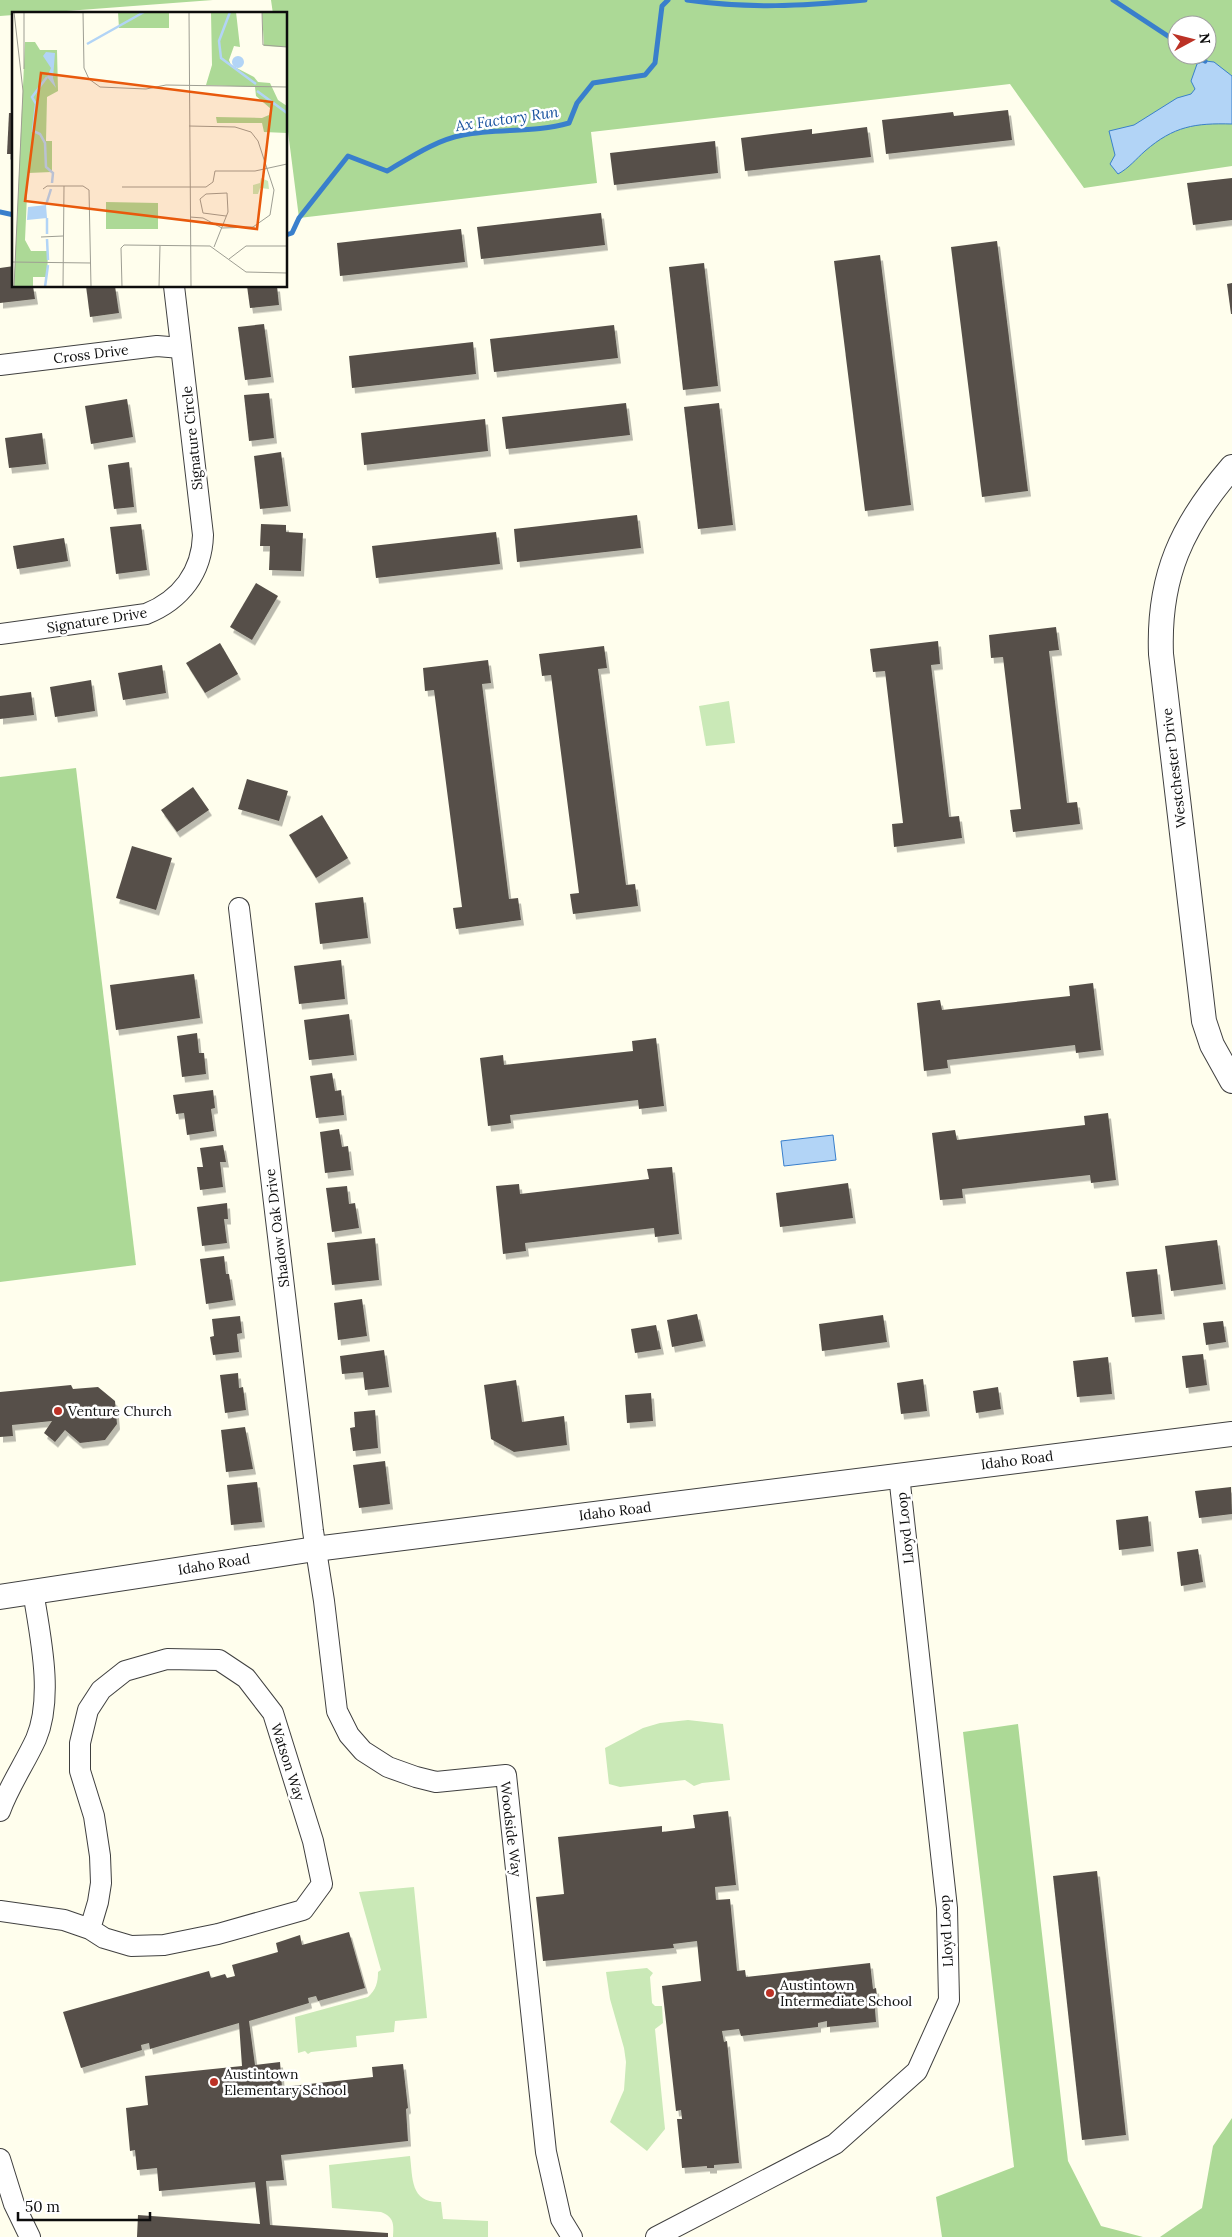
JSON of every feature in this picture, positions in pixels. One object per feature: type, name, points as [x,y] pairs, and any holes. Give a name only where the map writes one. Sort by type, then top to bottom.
[{"type":"street","name":"Signature Circle","points":[[174,288],[203,534],[200,560],[186,586]]},
{"type":"street","name":"Cross Drive","points":[[0,366],[157,346],[182,348]]},
{"type":"street","name":"Westchester Drive","points":[[1232,467],[1198,509],[1178,548],[1167,581],[1160,634],[1204,1021],[1212,1046],[1232,1081]]},
{"type":"street","name":"Signature Drive","points":[[0,634],[146,614],[174,599],[186,586]]},
{"type":"street","name":"Shadow Oak Drive","points":[[239,908],[315,1549]]},
{"type":"street","name":"Idaho Road","points":[[0,1597],[315,1549],[1232,1434]]},
{"type":"street","name":"Lloyd Loop","points":[[656,2237],[835,2144],[917,2071],[949,2000],[947,1908],[899,1475]]},
{"type":"street","name":"Woodside Way","points":[[315,1549],[324,1601],[337,1711],[356,1743],[363,1751],[393,1770],[436,1782],[506,1775],[546,2152],[561,2219],[572,2237]]},
{"type":"street","points":[[0,1811],[37,1737],[43,1713],[44,1677],[33,1591]]},
{"type":"street","name":"Watson Way","points":[[0,1911],[64,1920],[90,1929],[104,1938],[131,1946],[164,1945],[218,1934],[303,1910],[322,1884],[313,1841],[273,1713],[246,1678],[218,1660],[167,1659],[125,1671],[101,1690],[88,1710],[80,1743],[80,1771],[94,1816],[100,1856],[101,1883],[98,1902],[90,1929]]},
{"type":"street","points":[[0,2159],[14,2204],[30,2237]]},
{"type":"green space","points":[[0,0],[213,0],[53,12],[12,12],[12,15],[0,16]]},
{"type":"green space","points":[[271,0],[1232,0],[1232,166],[1084,188],[1010,84],[591,132],[597,183],[299,218],[288,132],[288,12],[273,12]]},
{"type":"green space","points":[[729,701],[735,743],[706,746],[699,706]]},
{"type":"green space","points":[[76,768],[136,1265],[0,1282],[0,777]]},
{"type":"green space","points":[[688,1720],[723,1724],[730,1780],[702,1783],[694,1786],[685,1780],[620,1787],[609,1784],[605,1748],[643,1728],[660,1723]]},
{"type":"green space","points":[[1018,1724],[1068,2161],[1101,2226],[1143,2237],[942,2237],[936,2197],[1014,2167],[963,1732]]},
{"type":"green space","points":[[414,1887],[427,2018],[395,2021],[394,2032],[356,2036],[357,2047],[311,2052],[308,2054],[305,2051],[298,2053],[295,2017],[368,1997],[376,1986],[378,1972],[381,1970],[359,1892]]},
{"type":"green space","points":[[647,1968],[653,1973],[650,1977],[652,2003],[655,2006],[662,2006],[663,2023],[655,2029],[665,2129],[647,2151],[610,2122],[624,2090],[626,2062],[624,2048],[610,1999],[606,1972]]},
{"type":"green space","points":[[1232,2118],[1232,2237],[1160,2237],[1202,2208],[1213,2146]]},
{"type":"green space","points":[[410,2156],[413,2181],[418,2194],[431,2201],[441,2202],[443,2219],[488,2221],[488,2237],[393,2237],[391,2219],[381,2212],[332,2208],[329,2165]]},
{"type":"water","points":[[1217,64],[1232,76],[1232,124],[1207,124],[1176,131],[1145,151],[1118,174],[1110,164],[1115,155],[1109,131],[1134,125],[1177,98],[1191,94],[1195,89],[1191,81],[1197,65]]},
{"type":"water","points":[[833,1135],[836,1160],[784,1166],[781,1141]]},
{"type":"building","points":[[1008,110],[1012,140],[886,154],[882,120],[953,112],[954,116]]},
{"type":"building","points":[[9,113],[12,113],[12,154],[7,154]]},
{"type":"building","points":[[867,127],[871,157],[745,171],[741,138],[812,129],[812,134]]},
{"type":"building","points":[[715,141],[718,173],[614,185],[610,153]]},
{"type":"building","points":[[1232,178],[1232,220],[1193,225],[1187,183]]},
{"type":"building","points":[[601,213],[605,245],[481,259],[477,227]]},
{"type":"building","points":[[461,229],[465,262],[340,276],[337,243]]},
{"type":"building","points":[[997,241],[1028,491],[982,497],[951,247]]},
{"type":"building","points":[[880,255],[911,505],[865,511],[834,261]]},
{"type":"building","points":[[704,263],[718,386],[683,390],[669,267]]},
{"type":"building","points":[[12,266],[12,288],[33,288],[35,299],[0,303],[0,268]]},
{"type":"building","points":[[1232,283],[1232,314],[1231,314],[1227,284]]},
{"type":"building","points":[[86,288],[115,288],[119,313],[90,317]]},
{"type":"building","points":[[247,288],[277,288],[279,305],[250,308]]},
{"type":"building","points":[[264,324],[271,377],[245,380],[238,327]]},
{"type":"building","points":[[614,325],[618,358],[494,372],[490,339]]},
{"type":"building","points":[[473,342],[476,374],[352,388],[349,356]]},
{"type":"building","points":[[269,393],[274,438],[249,441],[244,395]]},
{"type":"building","points":[[127,399],[133,437],[91,444],[85,406]]},
{"type":"building","points":[[626,403],[630,435],[506,449],[502,417]]},
{"type":"building","points":[[719,403],[733,525],[698,529],[684,407]]},
{"type":"building","points":[[485,419],[488,451],[364,465],[361,433]]},
{"type":"building","points":[[42,433],[46,464],[9,468],[5,438]]},
{"type":"building","points":[[281,452],[288,506],[260,509],[254,456]]},
{"type":"building","points":[[129,462],[134,507],[114,509],[108,465]]},
{"type":"building","points":[[637,515],[641,548],[517,562],[514,529]]},
{"type":"building","points":[[141,524],[147,570],[116,574],[110,527]]},
{"type":"building","points":[[261,524],[286,525],[286,532],[303,533],[301,571],[269,570],[270,546],[260,546]]},
{"type":"building","points":[[496,532],[500,564],[376,578],[372,546]]},
{"type":"building","points":[[64,538],[68,561],[17,569],[13,546]]},
{"type":"building","points":[[256,583],[278,596],[252,640],[230,627]]},
{"type":"building","points":[[1056,627],[1059,650],[1049,651],[1067,803],[1077,802],[1080,824],[1013,832],[1010,810],[1021,809],[1003,657],[991,658],[989,635]]},
{"type":"building","points":[[938,641],[940,664],[931,665],[949,817],[959,816],[962,838],[894,847],[892,824],[903,823],[885,671],[873,672],[870,649]]},
{"type":"building","points":[[220,643],[238,674],[205,693],[186,663]]},
{"type":"building","points":[[604,646],[607,668],[598,669],[626,885],[635,884],[638,906],[573,914],[570,894],[579,893],[551,675],[542,676],[539,654]]},
{"type":"building","points":[[488,660],[491,683],[482,684],[509,899],[518,898],[521,920],[456,929],[453,908],[462,907],[434,690],[425,691],[423,668]]},
{"type":"building","points":[[162,665],[166,693],[123,700],[118,673]]},
{"type":"building","points":[[91,680],[95,711],[55,717],[50,687]]},
{"type":"building","points":[[31,692],[34,715],[0,719],[0,696]]},
{"type":"building","points":[[247,779],[288,791],[279,821],[238,809]]},
{"type":"building","points":[[193,787],[209,810],[177,832],[161,810]]},
{"type":"building","points":[[322,815],[348,858],[316,878],[289,835]]},
{"type":"building","points":[[132,846],[172,858],[156,910],[116,898]]},
{"type":"building","points":[[363,897],[368,938],[320,944],[315,903]]},
{"type":"building","points":[[341,960],[345,999],[299,1004],[294,966]]},
{"type":"building","points":[[194,974],[200,1018],[116,1030],[110,985]]},
{"type":"building","points":[[1093,983],[1101,1050],[1076,1053],[1075,1045],[947,1060],[948,1068],[924,1071],[917,1003],[940,1000],[942,1010],[1070,996],[1069,986]]},
{"type":"building","points":[[349,1014],[354,1055],[309,1060],[304,1020]]},
{"type":"building","points":[[197,1033],[199,1053],[204,1053],[206,1074],[182,1077],[177,1036]]},
{"type":"building","points":[[656,1038],[664,1106],[639,1109],[638,1100],[510,1115],[511,1123],[488,1126],[480,1058],[503,1055],[504,1065],[633,1051],[632,1041]]},
{"type":"building","points":[[332,1073],[335,1091],[341,1090],[344,1115],[316,1118],[310,1076]]},
{"type":"building","points":[[213,1090],[215,1108],[211,1109],[214,1131],[187,1135],[184,1113],[176,1114],[173,1095]]},
{"type":"building","points":[[1108,1113],[1116,1180],[1091,1183],[1090,1175],[962,1189],[963,1198],[940,1200],[932,1133],[955,1130],[957,1140],[1085,1125],[1084,1116]]},
{"type":"building","points":[[339,1129],[342,1147],[348,1146],[351,1170],[325,1173],[320,1132]]},
{"type":"building","points":[[223,1145],[226,1162],[220,1162],[223,1187],[200,1190],[197,1167],[203,1167],[200,1148]]},
{"type":"building","points":[[672,1167],[679,1234],[655,1237],[654,1228],[525,1243],[526,1251],[503,1254],[496,1186],[519,1184],[520,1194],[649,1179],[647,1169]]},
{"type":"building","points":[[848,1183],[853,1218],[780,1227],[776,1193]]},
{"type":"building","points":[[347,1186],[349,1204],[355,1203],[359,1228],[332,1232],[326,1188]]},
{"type":"building","points":[[227,1203],[228,1219],[224,1219],[227,1243],[202,1246],[197,1207]]},
{"type":"building","points":[[375,1238],[379,1280],[332,1285],[327,1243]]},
{"type":"building","points":[[1217,1240],[1223,1284],[1171,1291],[1165,1246]]},
{"type":"building","points":[[224,1256],[226,1274],[229,1274],[233,1300],[206,1304],[200,1259]]},
{"type":"building","points":[[1157,1269],[1162,1314],[1132,1317],[1126,1272]]},
{"type":"building","points":[[362,1299],[367,1336],[338,1340],[334,1303]]},
{"type":"building","points":[[697,1314],[703,1341],[672,1347],[667,1320]]},
{"type":"building","points":[[883,1315],[887,1342],[822,1351],[819,1324]]},
{"type":"building","points":[[240,1316],[242,1333],[237,1334],[239,1352],[213,1355],[210,1337],[214,1336],[212,1319]]},
{"type":"building","points":[[1223,1321],[1226,1342],[1206,1345],[1203,1323]]},
{"type":"building","points":[[656,1325],[661,1349],[635,1353],[631,1329]]},
{"type":"building","points":[[384,1350],[389,1387],[365,1390],[363,1372],[342,1374],[340,1356]]},
{"type":"building","points":[[1203,1354],[1207,1385],[1186,1388],[1182,1356]]},
{"type":"building","points":[[1108,1357],[1112,1394],[1077,1397],[1073,1361]]},
{"type":"building","points":[[238,1373],[239,1388],[243,1387],[246,1410],[225,1413],[220,1375]]},
{"type":"building","points":[[923,1379],[927,1411],[901,1414],[897,1383]]},
{"type":"building","points":[[516,1380],[522,1422],[564,1416],[567,1445],[514,1452],[491,1439],[484,1385]]},
{"type":"building","name":"Venture Church","points":[[71,1385],[73,1389],[98,1387],[115,1401],[117,1424],[105,1440],[80,1443],[65,1430],[55,1442],[44,1433],[52,1421],[12,1425],[13,1436],[0,1437],[0,1392]]},
{"type":"building","points":[[998,1387],[1001,1409],[976,1413],[973,1391]]},
{"type":"building","points":[[651,1393],[653,1421],[627,1423],[625,1395]]},
{"type":"building","points":[[375,1410],[378,1448],[353,1451],[350,1428],[355,1427],[354,1412]]},
{"type":"building","points":[[245,1427],[253,1469],[226,1472],[221,1430]]},
{"type":"building","points":[[385,1461],[390,1504],[359,1508],[353,1465]]},
{"type":"building","points":[[257,1482],[262,1522],[231,1525],[227,1485]]},
{"type":"building","points":[[1231,1487],[1232,1514],[1199,1518],[1195,1491]]},
{"type":"building","points":[[1148,1516],[1151,1546],[1119,1550],[1116,1520]]},
{"type":"building","points":[[1198,1549],[1203,1582],[1181,1586],[1177,1552]]},
{"type":"building","name":"Austintown Intermediate School","points":[[728,1811],[736,1885],[715,1887],[716,1900],[730,1899],[737,1971],[745,1970],[746,1977],[870,1963],[873,1989],[876,1988],[877,1996],[874,1997],[876,2022],[827,2027],[827,2021],[818,2023],[818,2027],[741,2036],[739,2029],[722,2031],[724,2042],[727,2041],[739,2163],[714,2165],[714,2168],[707,2168],[707,2166],[682,2168],[677,2119],[682,2119],[681,2110],[676,2111],[662,1986],[701,1981],[697,1941],[673,1944],[674,1948],[543,1961],[536,1897],[564,1894],[558,1837],[662,1826],[662,1832],[695,1828],[693,1815]]},
{"type":"building","points":[[1097,1871],[1126,2135],[1082,2140],[1053,1876]]},
{"type":"building","name":"Austintown Elementary School","points":[[349,1932],[365,1988],[318,2001],[316,1996],[308,1998],[309,2003],[249,2021],[255,2065],[280,2062],[282,2087],[373,2077],[372,2067],[403,2064],[408,2108],[406,2109],[408,2141],[281,2155],[284,2180],[266,2181],[270,2225],[388,2233],[388,2237],[137,2237],[138,2215],[260,2224],[255,2182],[159,2191],[157,2168],[137,2170],[135,2150],[130,2151],[126,2108],[148,2105],[145,2076],[242,2066],[239,2023],[150,2049],[149,2043],[141,2045],[142,2050],[81,2068],[63,2012],[209,1971],[211,1978],[225,1974],[227,1978],[235,1976],[232,1965],[278,1952],[276,1943],[300,1935],[302,1945]]},
{"type":"waterway","name":"Ax Factory Run","points":[[288,234],[292,233],[299,218],[348,156],[387,171],[424,150],[453,137],[476,133],[543,128],[569,123],[577,103],[593,83],[645,75],[655,63],[662,6],[668,0]]},
{"type":"waterway","name":"Ax Factory Run","points":[[687,0],[754,6],[819,4],[865,0]]},
{"type":"waterway","name":"Ax Factory Run","points":[[1113,0],[1167,35]]},
{"type":"waterway","name":"Ax Factory Run","points":[[0,212],[12,215]]},
{"type":"place","name":"Venture Church","points":[[58,1411]]},
{"type":"place","name":"Austintown Intermediate School","points":[[770,1993]]},
{"type":"place","name":"Austintown Elementary School","points":[[214,2082]]}]
